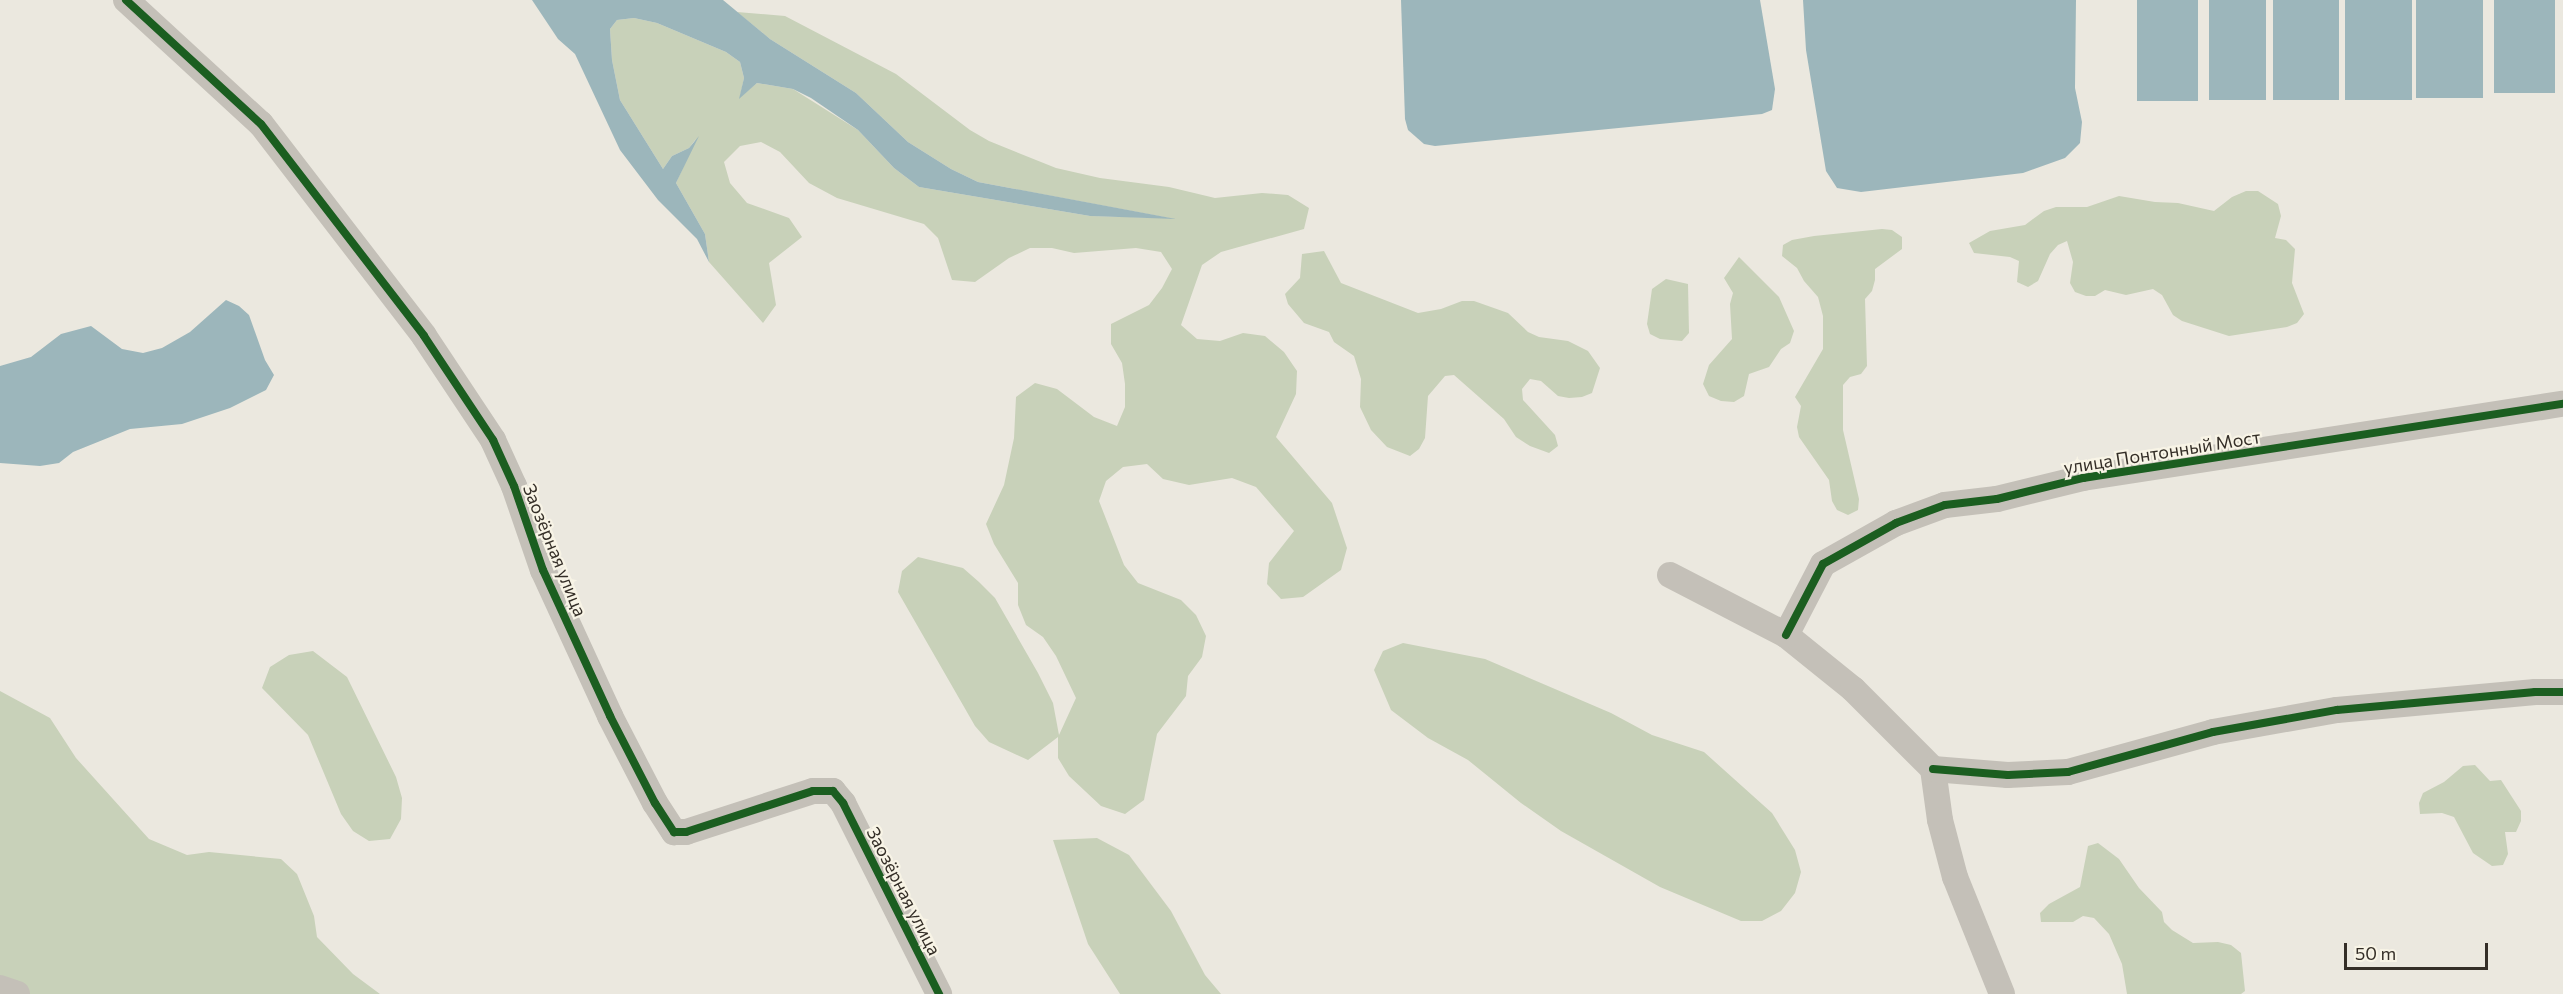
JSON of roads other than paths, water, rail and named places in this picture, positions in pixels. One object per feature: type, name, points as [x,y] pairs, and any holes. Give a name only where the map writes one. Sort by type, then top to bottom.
[{"type":"street","name":"Заозёрная улица","points":[[126,0],[267,131],[424,336],[487,430],[507,470],[543,570],[610,716],[655,803],[674,832],[686,832],[813,792],[833,791],[843,803],[939,994]]},
{"type":"street","name":"улица Понтонный Мост","points":[[1786,635],[1823,564],[1896,523],[1945,505],[1997,499],[2083,478],[2563,404]]},
{"type":"street","points":[[1670,575],[1786,635],[1853,689],[1934,769],[1940,820],[1955,877],[2002,994]]},
{"type":"street","points":[[1934,769],[2008,776],[2068,772],[2213,732],[2337,710],[2535,692],[2563,692]]},
{"type":"street","points":[[0,988],[17,994]]},
{"type":"water","points":[[532,0],[723,0],[770,39],[856,93],[908,142],[951,169],[978,182],[1176,219],[1090,216],[919,187],[894,168],[858,130],[811,98],[793,89],[757,83],[739,99],[744,78],[740,62],[726,52],[657,23],[634,18],[617,20],[610,29],[612,60],[620,100],[663,169],[672,156],[689,148],[699,136],[676,183],[705,234],[709,262],[697,239],[658,200],[620,150],[575,54],[558,39]]},
{"type":"water","points":[[1401,0],[1760,0],[1775,89],[1772,110],[1762,114],[1435,146],[1424,144],[1408,130],[1405,119]]},
{"type":"water","points":[[1803,0],[2076,0],[2075,88],[2082,122],[2080,143],[2065,158],[2023,173],[1861,192],[1837,188],[1826,171],[1806,50]]},
{"type":"water","points":[[2137,0],[2198,0],[2198,101],[2137,101]]},
{"type":"water","points":[[2209,0],[2266,0],[2266,100],[2209,100]]},
{"type":"water","points":[[2273,0],[2339,0],[2339,100],[2273,100]]},
{"type":"water","points":[[2345,0],[2412,0],[2412,100],[2345,100]]},
{"type":"water","points":[[2416,0],[2483,0],[2483,98],[2416,98]]},
{"type":"water","points":[[2494,0],[2555,0],[2555,93],[2494,93]]},
{"type":"water","points":[[226,300],[239,306],[249,315],[265,360],[274,375],[266,390],[230,408],[182,424],[130,429],[73,452],[59,463],[40,466],[0,463],[0,366],[31,357],[61,334],[91,326],[122,349],[143,353],[162,348],[190,332]]}]
